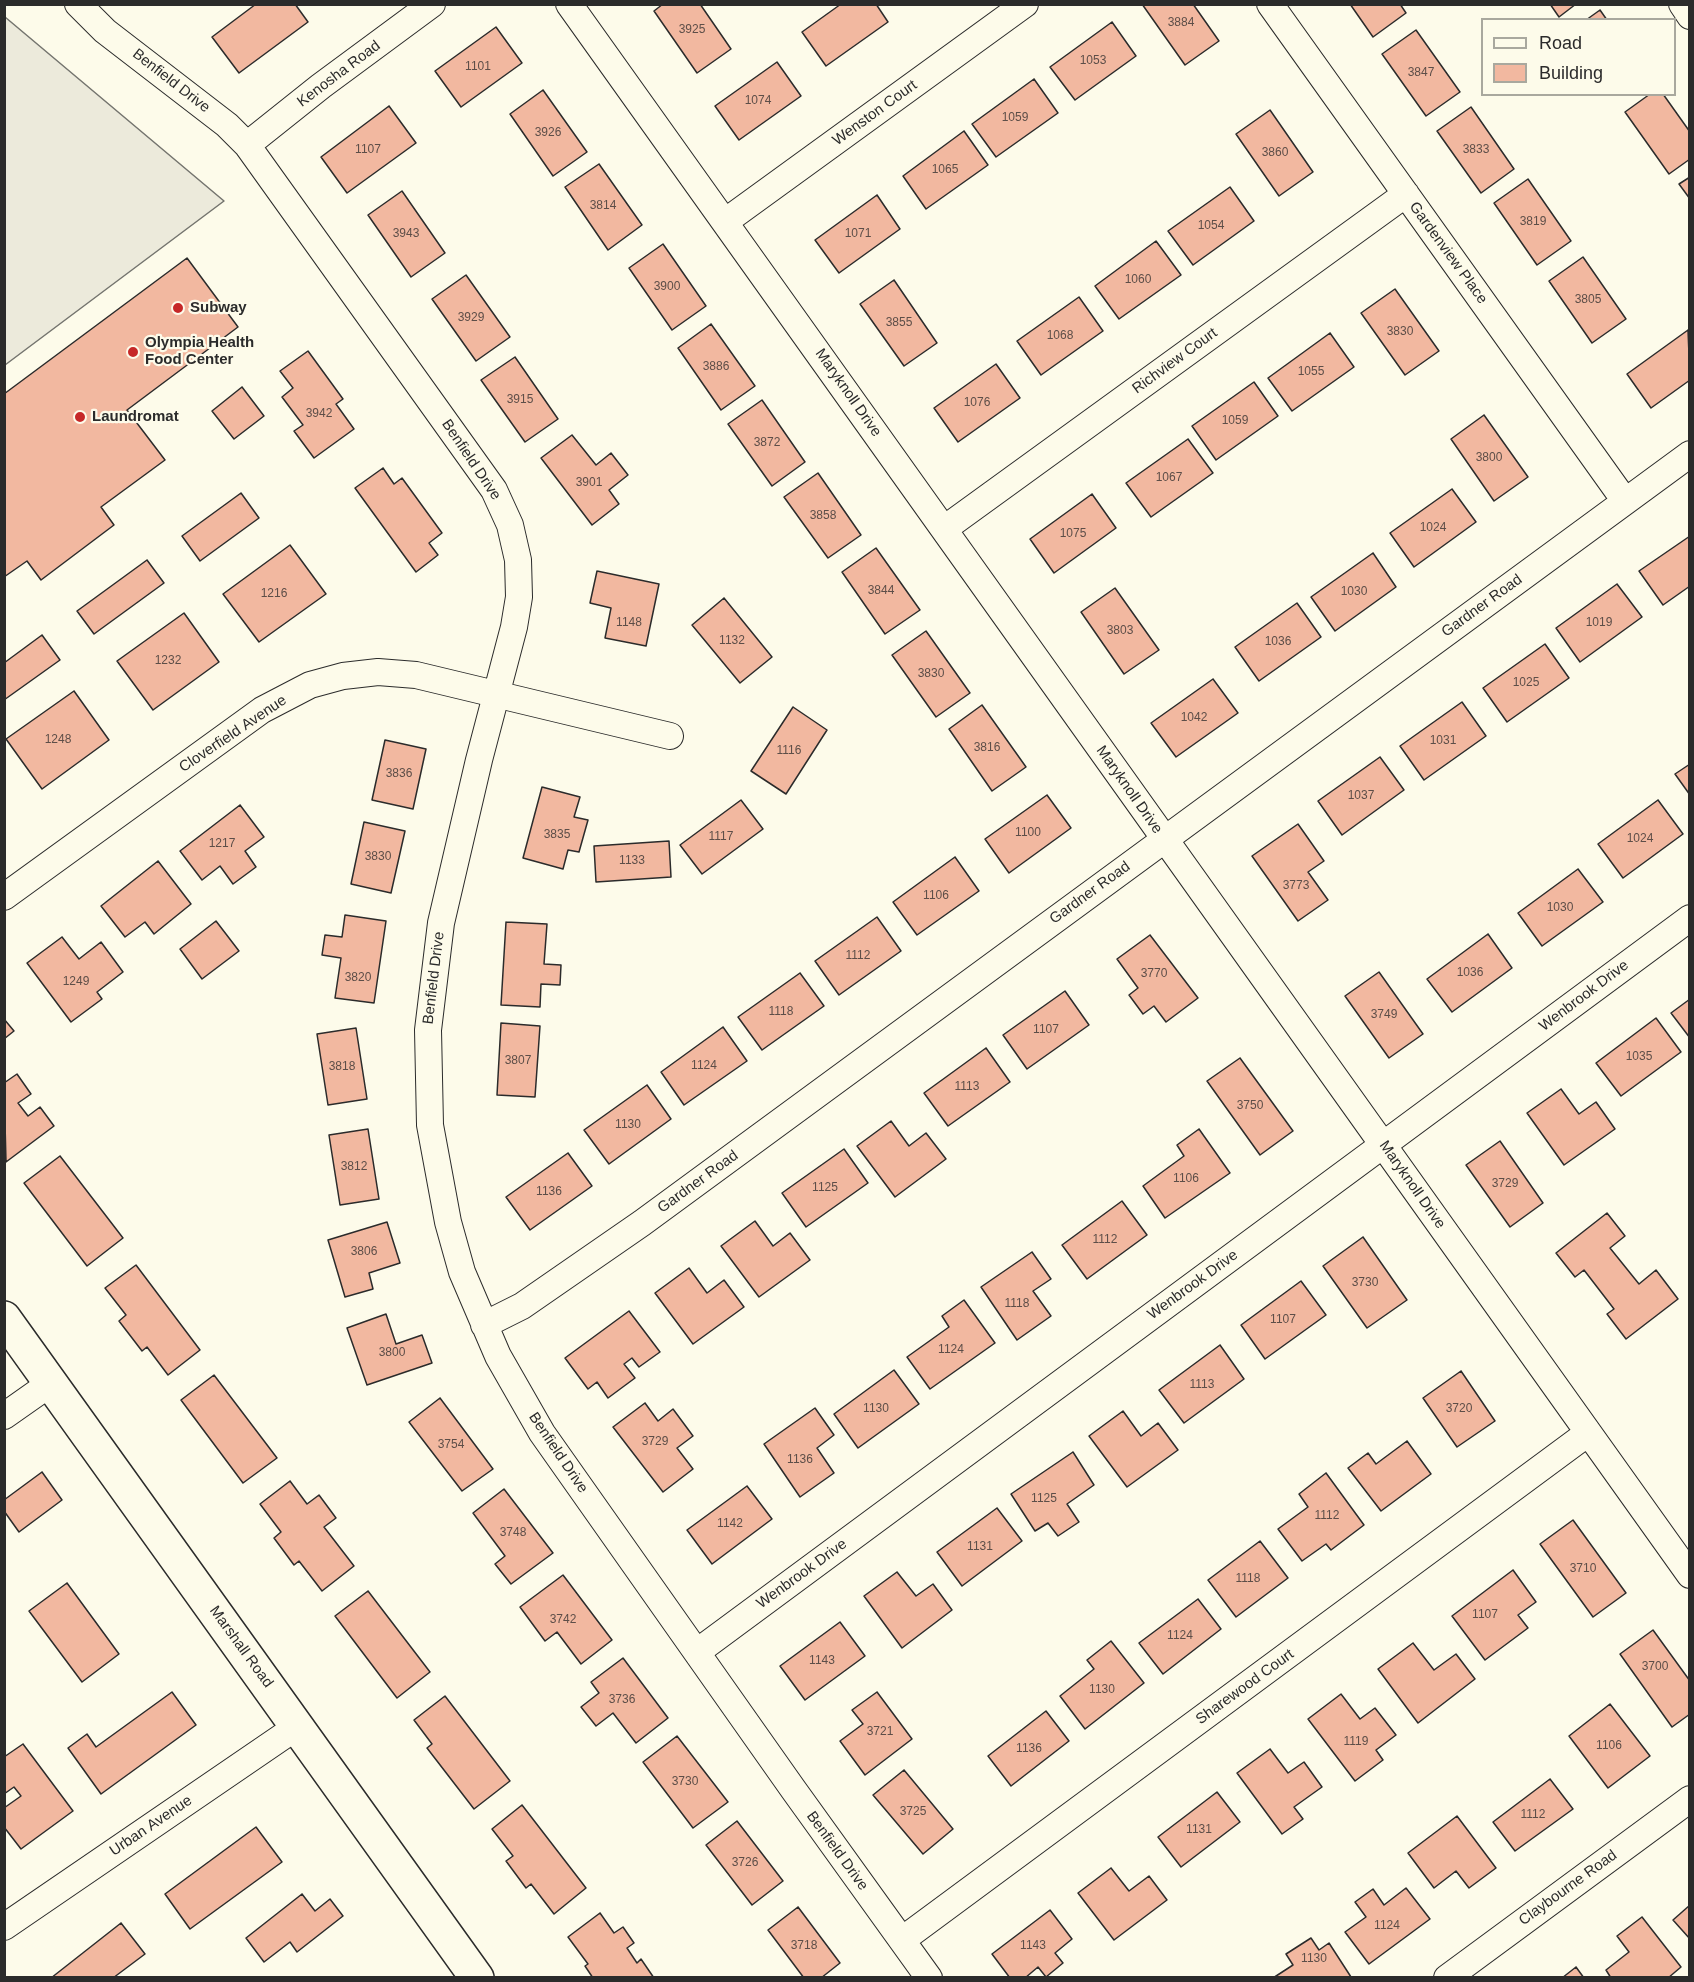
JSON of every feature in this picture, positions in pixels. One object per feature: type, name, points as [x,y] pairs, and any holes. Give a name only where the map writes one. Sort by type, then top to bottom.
[{"type":"street","name":"Benfield Drive","points":[[78,4],[105,31],[227,124],[247,145],[494,490],[510,525],[518,561],[519,597],[441,923],[428,1030],[427,1071],[436,1170],[462,1272],[484,1325],[515,1389],[542,1433],[929,1977]]},
{"type":"street","name":"Kenosha Road","points":[[247,145],[321,86],[432,4]]},
{"type":"street","name":"Maryknoll Drive","points":[[569,4],[726,221],[1163,839],[1689,1575]]},
{"type":"street","name":"Wenston Court","points":[[726,221],[1025,4]]},
{"type":"street","name":"Gardenview Place","points":[[1270,4],[1625,501]]},
{"type":"street","points":[[1682,4],[1689,16]]},
{"type":"street","name":"Richview Court","points":[[944,528],[1406,194]]},
{"type":"street","name":"Gardner Road","points":[[484,1325],[522,1306],[642,1223],[1689,454]]},
{"type":"street","name":"Cloverfield Avenue","points":[[4,897],[262,710],[310,685],[343,675],[378,672],[416,675],[670,736]]},
{"type":"street","name":"Wenbrook Drive","points":[[697,1652],[1689,918]]},
{"type":"street","name":"Marshall Road","points":[[4,1318],[477,1977]]},
{"type":"street","points":[[4,1416],[51,1383]]},
{"type":"street","name":"Sharewood Court","points":[[902,1940],[1588,1433]]},
{"type":"street","name":"Urban Avenue","points":[[4,1927],[298,1726]]},
{"type":"street","name":"Claybourne Road","points":[[1447,1977],[1689,1799]]},
{"type":"shaded area","points":[[5,17],[224,201],[5,365]]},
{"type":"building","points":[[256,4],[295,4],[308,22],[239,73],[212,37]]},
{"type":"building","points":[[663,4],[700,4],[731,49],[697,73],[654,11]]},
{"type":"building","points":[[841,4],[876,4],[888,22],[826,66],[802,32]]},
{"type":"building","points":[[1142,4],[1193,4],[1219,41],[1185,65]]},
{"type":"building","points":[[1350,4],[1400,4],[1406,13],[1373,37]]},
{"type":"building","points":[[1550,4],[1576,4],[1559,17]]},
{"type":"building","points":[[1600,10],[1606,18],[1589,18]]},
{"type":"building","points":[[1112,22],[1136,56],[1075,100],[1050,67]]},
{"type":"building","points":[[496,27],[522,63],[461,107],[435,71]]},
{"type":"building","points":[[1416,30],[1460,92],[1426,116],[1382,54]]},
{"type":"building","points":[[777,62],[801,96],[739,140],[715,106]]},
{"type":"building","points":[[1034,79],[1058,113],[996,157],[972,124]]},
{"type":"building","points":[[543,90],[587,152],[553,176],[510,114]]},
{"type":"building","points":[[1647,96],[1664,96],[1690,132],[1690,159],[1669,174],[1625,112]]},
{"type":"building","points":[[389,106],[416,143],[347,193],[321,157]]},
{"type":"building","points":[[1471,107],[1514,169],[1481,193],[1437,131]]},
{"type":"building","points":[[1270,110],[1313,172],[1279,196],[1236,134]]},
{"type":"building","points":[[964,131],[988,165],[926,209],[903,176]]},
{"type":"building","points":[[599,164],[642,225],[608,250],[565,187]]},
{"type":"building","points":[[1690,177],[1690,199],[1679,184]]},
{"type":"building","points":[[1528,179],[1571,241],[1537,265],[1494,203]]},
{"type":"building","points":[[1230,187],[1254,221],[1193,265],[1168,231]]},
{"type":"building","points":[[402,191],[445,253],[411,277],[368,215]]},
{"type":"building","points":[[877,195],[900,229],[839,273],[815,240]]},
{"type":"building","points":[[1156,241],[1181,275],[1119,319],[1095,286]]},
{"type":"building","points":[[663,244],[706,306],[672,330],[629,268]]},
{"type":"building","points":[[1583,257],[1626,319],[1592,343],[1549,281]]},
{"type":"building","points":[[187,258],[238,327],[127,410],[165,460],[101,507],[114,525],[41,580],[27,561],[4,577],[4,394]]},
{"type":"building","points":[[466,275],[510,337],[476,361],[432,299]]},
{"type":"building","points":[[894,280],[937,343],[904,366],[860,304]]},
{"type":"building","points":[[1395,289],[1439,351],[1405,375],[1361,313]]},
{"type":"building","points":[[1079,297],[1103,331],[1041,375],[1017,341]]},
{"type":"building","points":[[711,324],[755,386],[721,410],[678,348]]},
{"type":"building","points":[[1688,330],[1690,380],[1651,408],[1627,374]]},
{"type":"building","points":[[1330,333],[1354,367],[1292,411],[1268,378]]},
{"type":"building","points":[[308,351],[343,399],[336,404],[354,429],[314,458],[294,431],[303,425],[282,397],[293,388],[280,371]]},
{"type":"building","points":[[515,357],[558,419],[525,442],[481,380]]},
{"type":"building","points":[[996,364],[1020,398],[958,442],[934,408]]},
{"type":"building","points":[[1254,382],[1278,416],[1216,460],[1192,426]]},
{"type":"building","points":[[242,387],[264,416],[234,439],[212,411]]},
{"type":"building","points":[[762,400],[805,462],[772,486],[728,424]]},
{"type":"building","points":[[1484,415],[1528,477],[1494,501],[1451,439]]},
{"type":"building","points":[[572,435],[596,465],[611,453],[628,475],[609,490],[619,504],[592,525],[541,458]]},
{"type":"building","points":[[1188,439],[1213,473],[1151,517],[1126,483]]},
{"type":"building","points":[[383,468],[394,484],[402,478],[442,533],[429,543],[438,555],[416,572],[355,488]]},
{"type":"building","points":[[818,473],[861,535],[828,558],[784,497]]},
{"type":"building","points":[[1452,489],[1476,522],[1414,567],[1390,533]]},
{"type":"building","points":[[241,493],[259,518],[200,561],[182,536]]},
{"type":"building","points":[[1092,494],[1116,528],[1054,573],[1030,539]]},
{"type":"building","points":[[1690,536],[1690,586],[1663,605],[1639,571]]},
{"type":"building","points":[[290,545],[326,594],[259,642],[223,594]]},
{"type":"building","points":[[876,548],[920,610],[885,634],[842,572]]},
{"type":"building","points":[[1373,553],[1396,587],[1335,631],[1311,597]]},
{"type":"building","points":[[147,560],[164,583],[94,634],[77,611]]},
{"type":"building","points":[[597,571],[659,584],[646,646],[605,638],[611,608],[590,603]]},
{"type":"building","points":[[1617,584],[1642,617],[1580,662],[1556,628]]},
{"type":"building","points":[[1115,588],[1159,650],[1124,674],[1081,612]]},
{"type":"building","points":[[724,598],[772,657],[740,683],[692,625]]},
{"type":"building","points":[[1297,603],[1321,637],[1259,681],[1235,647]]},
{"type":"building","points":[[184,613],[219,662],[153,710],[117,661]]},
{"type":"building","points":[[926,631],[970,693],[936,717],[892,655]]},
{"type":"building","points":[[42,635],[60,660],[4,700],[4,663]]},
{"type":"building","points":[[1545,644],[1569,678],[1507,722],[1483,688]]},
{"type":"building","points":[[1213,679],[1238,713],[1176,757],[1151,723]]},
{"type":"building","points":[[74,691],[109,740],[42,789],[6,739]]},
{"type":"building","points":[[1462,702],[1486,736],[1424,780],[1400,746]]},
{"type":"building","points":[[982,705],[1026,767],[992,791],[949,729]]},
{"type":"building","points":[[793,707],[827,730],[786,794],[751,771]]},
{"type":"building","points":[[385,740],[426,749],[413,809],[372,800]]},
{"type":"building","points":[[1380,757],[1404,790],[1342,835],[1318,801]]},
{"type":"building","points":[[1690,764],[1690,795],[1675,774]]},
{"type":"building","points":[[542,787],[580,797],[574,817],[588,820],[579,852],[568,850],[563,869],[523,858]]},
{"type":"building","points":[[1047,795],[1071,828],[1009,873],[985,839]]},
{"type":"building","points":[[741,800],[763,829],[702,874],[680,845]]},
{"type":"building","points":[[1658,800],[1683,834],[1623,878],[1598,844]]},
{"type":"building","points":[[240,805],[264,837],[245,851],[256,867],[233,884],[220,866],[202,880],[180,851]]},
{"type":"building","points":[[364,822],[405,831],[391,893],[351,884]]},
{"type":"building","points":[[1298,824],[1324,861],[1308,872],[1328,900],[1298,921],[1252,856]]},
{"type":"building","points":[[669,841],[671,877],[596,882],[594,846]]},
{"type":"building","points":[[955,857],[979,891],[917,935],[893,902]]},
{"type":"building","points":[[158,861],[191,904],[154,934],[145,922],[125,937],[101,906]]},
{"type":"building","points":[[1578,869],[1603,902],[1542,946],[1518,913]]},
{"type":"building","points":[[345,915],[386,921],[374,1003],[335,998],[341,958],[322,955],[325,935],[342,937]]},
{"type":"building","points":[[877,917],[901,951],[839,995],[815,961]]},
{"type":"building","points":[[216,921],[239,951],[202,979],[180,949]]},
{"type":"building","points":[[506,922],[547,924],[544,964],[561,965],[560,985],[541,984],[540,1007],[501,1005]]},
{"type":"building","points":[[1488,934],[1512,968],[1452,1012],[1427,979]]},
{"type":"building","points":[[1150,935],[1198,998],[1166,1022],[1154,1006],[1143,1014],[1129,995],[1138,988],[1117,959]]},
{"type":"building","points":[[62,937],[79,959],[101,942],[123,972],[97,992],[102,999],[71,1022],[27,963]]},
{"type":"building","points":[[1379,972],[1423,1034],[1389,1058],[1345,996]]},
{"type":"building","points":[[800,973],[824,1006],[762,1050],[738,1017]]},
{"type":"building","points":[[1065,991],[1089,1025],[1027,1069],[1003,1035]]},
{"type":"building","points":[[1690,999],[1690,1038],[1671,1013]]},
{"type":"building","points":[[1656,1018],[1681,1052],[1621,1096],[1596,1063]]},
{"type":"building","points":[[4,1019],[14,1031],[4,1039]]},
{"type":"building","points":[[501,1023],[540,1026],[535,1097],[497,1095]]},
{"type":"building","points":[[723,1027],[747,1061],[684,1105],[661,1072]]},
{"type":"building","points":[[356,1028],[367,1099],[328,1105],[317,1034]]},
{"type":"building","points":[[986,1048],[1010,1082],[948,1126],[924,1093]]},
{"type":"building","points":[[1240,1058],[1293,1131],[1260,1155],[1207,1081]]},
{"type":"building","points":[[17,1074],[31,1094],[18,1103],[28,1116],[40,1107],[54,1126],[6,1162],[4,1083]]},
{"type":"building","points":[[647,1085],[671,1119],[609,1164],[584,1130]]},
{"type":"building","points":[[1561,1089],[1579,1114],[1596,1102],[1615,1129],[1564,1165],[1527,1113]]},
{"type":"building","points":[[891,1121],[909,1146],[926,1133],[946,1159],[895,1197],[857,1146]]},
{"type":"building","points":[[368,1129],[379,1199],[340,1205],[329,1135]]},
{"type":"building","points":[[1199,1129],[1230,1173],[1165,1218],[1143,1186],[1184,1156],[1177,1145]]},
{"type":"building","points":[[1500,1141],[1543,1203],[1510,1227],[1466,1165]]},
{"type":"building","points":[[844,1149],[868,1183],[806,1227],[782,1193]]},
{"type":"building","points":[[568,1153],[592,1186],[530,1230],[506,1197]]},
{"type":"building","points":[[60,1156],[123,1238],[87,1266],[24,1183]]},
{"type":"building","points":[[1122,1201],[1147,1235],[1087,1279],[1062,1245]]},
{"type":"building","points":[[1607,1213],[1625,1236],[1610,1248],[1639,1284],[1656,1270],[1678,1299],[1626,1339],[1607,1314],[1614,1309],[1584,1270],[1575,1277],[1556,1253]]},
{"type":"building","points":[[755,1221],[773,1246],[790,1233],[810,1260],[759,1297],[721,1246]]},
{"type":"building","points":[[387,1222],[400,1263],[369,1273],[373,1289],[345,1297],[328,1240]]},
{"type":"building","points":[[1363,1237],[1407,1300],[1367,1328],[1323,1266]]},
{"type":"building","points":[[1032,1252],[1051,1279],[1033,1291],[1051,1316],[1017,1340],[981,1287]]},
{"type":"building","points":[[136,1265],[200,1350],[168,1375],[147,1347],[142,1351],[119,1321],[126,1315],[105,1288]]},
{"type":"building","points":[[689,1268],[707,1293],[724,1280],[744,1307],[693,1344],[655,1293]]},
{"type":"building","points":[[1301,1281],[1326,1315],[1265,1359],[1241,1325]]},
{"type":"building","points":[[964,1300],[995,1343],[930,1389],[907,1357],[949,1327],[942,1316]]},
{"type":"building","points":[[629,1311],[660,1352],[639,1367],[632,1358],[624,1364],[635,1378],[608,1398],[597,1382],[588,1389],[565,1358]]},
{"type":"building","points":[[386,1314],[396,1344],[422,1335],[432,1363],[367,1385],[347,1328]]},
{"type":"building","points":[[1220,1345],[1244,1379],[1184,1423],[1159,1390]]},
{"type":"building","points":[[894,1370],[919,1404],[858,1448],[834,1414]]},
{"type":"building","points":[[1461,1371],[1495,1421],[1457,1447],[1423,1398]]},
{"type":"building","points":[[214,1375],[277,1458],[243,1483],[181,1400]]},
{"type":"building","points":[[440,1398],[493,1469],[462,1491],[409,1422]]},
{"type":"building","points":[[645,1403],[658,1421],[673,1409],[693,1436],[677,1448],[693,1469],[663,1492],[613,1427]]},
{"type":"building","points":[[815,1408],[834,1435],[817,1448],[834,1473],[800,1497],[764,1444]]},
{"type":"building","points":[[1123,1411],[1141,1436],[1158,1423],[1178,1450],[1127,1487],[1089,1436]]},
{"type":"building","points":[[1407,1441],[1431,1474],[1381,1511],[1348,1468],[1368,1453],[1376,1464]]},
{"type":"building","points":[[1073,1452],[1094,1485],[1067,1504],[1079,1522],[1058,1536],[1048,1523],[1035,1531],[1011,1494]]},
{"type":"building","points":[[42,1472],[62,1500],[19,1532],[4,1511],[4,1500]]},
{"type":"building","points":[[1326,1473],[1364,1525],[1331,1550],[1326,1544],[1302,1561],[1278,1529],[1308,1507],[1299,1494]]},
{"type":"building","points":[[290,1481],[307,1504],[319,1495],[336,1518],[324,1527],[354,1566],[322,1591],[299,1561],[294,1565],[274,1538],[281,1532],[260,1504]]},
{"type":"building","points":[[747,1486],[772,1519],[712,1564],[687,1530]]},
{"type":"building","points":[[504,1489],[553,1553],[511,1584],[495,1564],[505,1556],[473,1513]]},
{"type":"building","points":[[997,1508],[1022,1541],[962,1586],[937,1552]]},
{"type":"building","points":[[1573,1520],[1626,1593],[1593,1617],[1540,1544]]},
{"type":"building","points":[[1260,1541],[1288,1578],[1236,1617],[1208,1580]]},
{"type":"building","points":[[1513,1570],[1536,1602],[1518,1615],[1528,1628],[1485,1660],[1452,1616]]},
{"type":"building","points":[[897,1572],[916,1596],[933,1584],[952,1610],[902,1648],[864,1596]]},
{"type":"building","points":[[563,1575],[612,1640],[581,1664],[557,1632],[545,1641],[520,1607]]},
{"type":"building","points":[[67,1583],[119,1654],[82,1682],[29,1611]]},
{"type":"building","points":[[368,1591],[430,1672],[397,1698],[335,1616]]},
{"type":"building","points":[[1198,1599],[1221,1629],[1163,1674],[1139,1643]]},
{"type":"building","points":[[840,1622],[865,1656],[805,1700],[780,1666]]},
{"type":"building","points":[[1653,1630],[1690,1681],[1690,1714],[1672,1727],[1620,1654]]},
{"type":"building","points":[[1111,1641],[1144,1683],[1085,1729],[1060,1696],[1094,1669],[1087,1660]]},
{"type":"building","points":[[1413,1643],[1434,1670],[1456,1654],[1475,1679],[1418,1723],[1378,1669]]},
{"type":"building","points":[[623,1658],[668,1718],[636,1743],[613,1713],[596,1726],[581,1707],[599,1693],[591,1682]]},
{"type":"building","points":[[172,1692],[196,1725],[101,1794],[68,1748],[87,1734],[96,1747]]},
{"type":"building","points":[[877,1692],[912,1739],[865,1775],[840,1741],[863,1724],[852,1710]]},
{"type":"building","points":[[1341,1694],[1360,1719],[1375,1708],[1396,1735],[1376,1750],[1383,1760],[1355,1781],[1308,1719]]},
{"type":"building","points":[[445,1696],[510,1781],[474,1809],[427,1748],[432,1744],[414,1720]]},
{"type":"building","points":[[1610,1704],[1650,1756],[1608,1788],[1569,1736]]},
{"type":"building","points":[[1046,1711],[1069,1741],[1011,1786],[988,1756]]},
{"type":"building","points":[[677,1736],[728,1802],[693,1828],[643,1762]]},
{"type":"building","points":[[23,1744],[73,1811],[21,1849],[4,1827],[4,1808],[21,1796],[14,1787],[4,1794],[4,1757]]},
{"type":"building","points":[[1270,1749],[1288,1773],[1304,1762],[1322,1787],[1294,1807],[1303,1819],[1282,1834],[1237,1773]]},
{"type":"building","points":[[904,1770],[953,1829],[923,1854],[873,1795]]},
{"type":"building","points":[[1550,1779],[1573,1809],[1515,1851],[1493,1822]]},
{"type":"building","points":[[1217,1792],[1240,1822],[1181,1867],[1158,1837]]},
{"type":"building","points":[[522,1805],[586,1888],[554,1914],[531,1884],[526,1888],[506,1861],[513,1856],[492,1829]]},
{"type":"building","points":[[1457,1816],[1496,1868],[1469,1888],[1456,1871],[1434,1888],[1408,1853]]},
{"type":"building","points":[[737,1821],[783,1881],[752,1905],[706,1845]]},
{"type":"building","points":[[256,1827],[282,1862],[190,1929],[165,1894]]},
{"type":"building","points":[[1111,1868],[1129,1891],[1149,1876],[1167,1900],[1114,1940],[1078,1893]]},
{"type":"building","points":[[1406,1888],[1430,1919],[1369,1964],[1345,1932],[1366,1917],[1355,1902],[1373,1889],[1384,1905]]},
{"type":"building","points":[[302,1894],[315,1911],[330,1899],[343,1916],[297,1952],[290,1942],[264,1962],[246,1938]]},
{"type":"building","points":[[1690,1905],[1690,1939],[1673,1920]]},
{"type":"building","points":[[798,1907],[840,1963],[821,1978],[804,1978],[768,1930]]},
{"type":"building","points":[[1050,1910],[1072,1939],[1055,1953],[1063,1963],[1046,1977],[1038,1967],[1025,1978],[1010,1978],[992,1954]]},
{"type":"building","points":[[600,1913],[614,1933],[623,1927],[634,1943],[627,1948],[637,1963],[641,1959],[654,1978],[593,1978],[585,1966],[588,1964],[568,1937]]},
{"type":"building","points":[[1642,1917],[1681,1967],[1668,1978],[1611,1978],[1606,1970],[1629,1952],[1617,1936]]},
{"type":"building","points":[[121,1923],[145,1954],[113,1978],[51,1978]]},
{"type":"building","points":[[1311,1938],[1319,1950],[1329,1943],[1351,1977],[1273,1978],[1293,1965],[1286,1954]]},
{"type":"building","points":[[1576,1967],[1584,1978],[1562,1978]]},
{"type":"place","name":"Subway","points":[[178,308]]},
{"type":"place","name":"Olympia Health Food Center","points":[[133,352]]},
{"type":"place","name":"Laundromat","points":[[80,417]]}]
